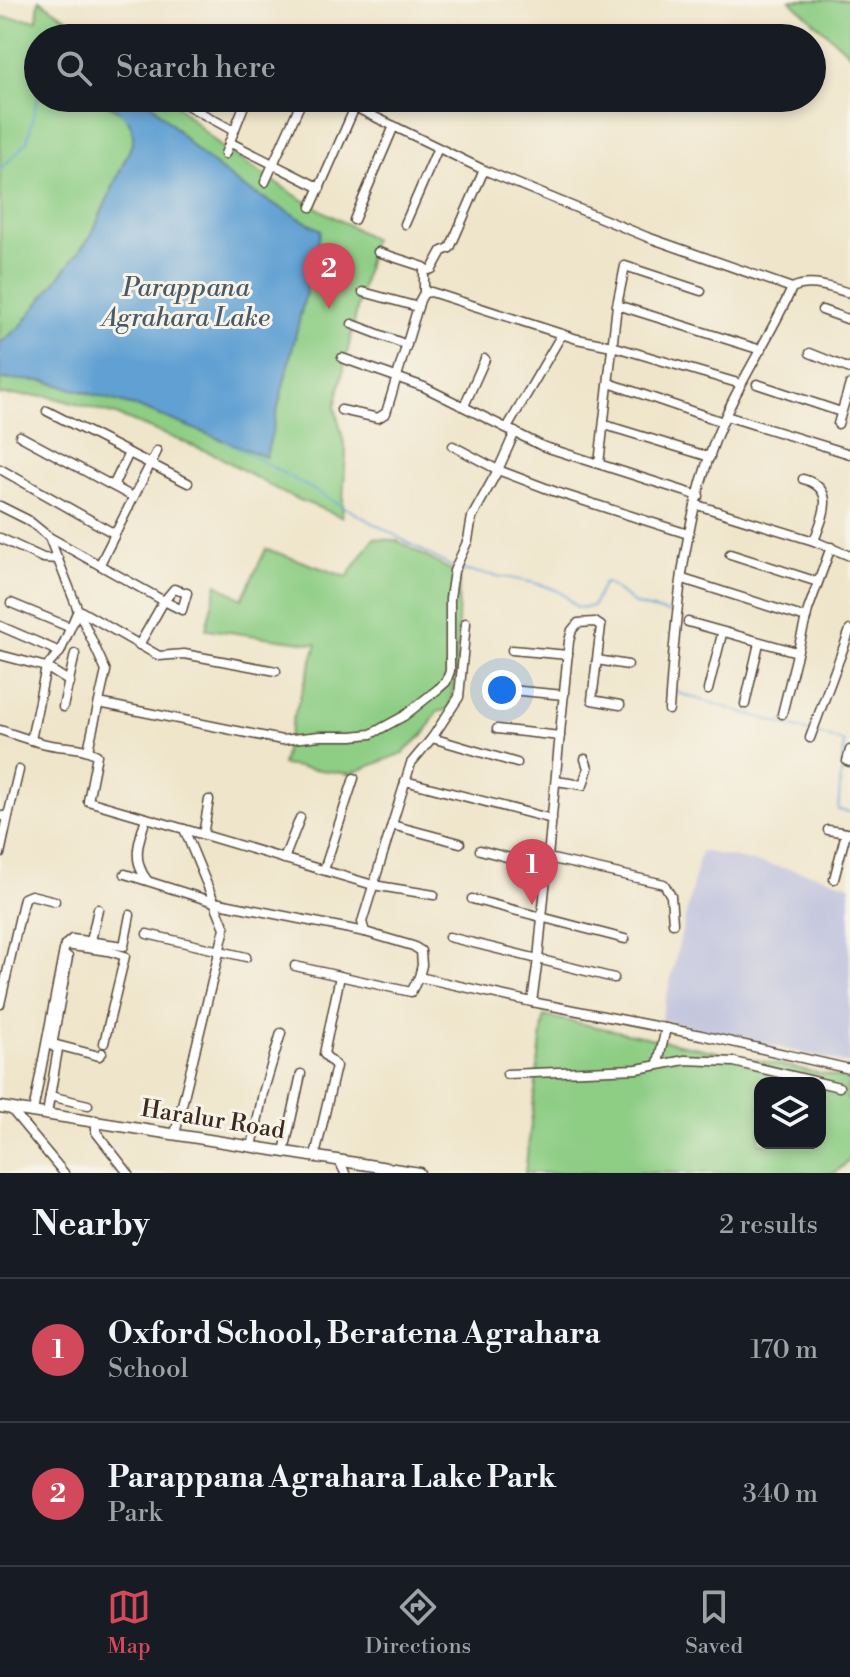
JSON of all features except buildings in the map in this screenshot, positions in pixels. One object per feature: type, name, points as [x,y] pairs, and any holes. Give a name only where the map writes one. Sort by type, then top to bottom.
[{"type":"street","points":[[199,112],[234,131]]},
{"type":"street","points":[[225,154],[240,112]]},
{"type":"street","points":[[265,182],[297,112]]},
{"type":"street","points":[[311,207],[353,112]]},
{"type":"street","points":[[365,112],[484,170],[647,237],[792,288]]},
{"type":"street","points":[[354,220],[394,126]]},
{"type":"street","points":[[229,142],[320,188]]},
{"type":"street","points":[[405,224],[438,148]]},
{"type":"street","points":[[426,271],[432,269],[442,251],[450,248],[484,170]]},
{"type":"street","points":[[341,410],[383,417],[424,293],[424,267],[378,252]]},
{"type":"street","points":[[599,464],[617,305],[625,266],[701,291]]},
{"type":"street","points":[[669,710],[688,534],[724,419],[792,288],[802,283],[850,293]]},
{"type":"street","points":[[363,292],[418,307]]},
{"type":"street","points":[[424,293],[431,292],[562,334],[741,384]]},
{"type":"street","points":[[617,305],[761,350]]},
{"type":"street","points":[[822,310],[850,320]]},
{"type":"street","points":[[352,324],[407,345]]},
{"type":"street","points":[[99,703],[282,740],[371,734],[404,716],[446,682],[450,671],[450,598],[472,517],[498,470],[511,430],[562,334]]},
{"type":"street","points":[[810,353],[850,369]]},
{"type":"street","points":[[342,358],[464,406],[542,446],[850,556]]},
{"type":"street","points":[[464,406],[485,359]]},
{"type":"street","points":[[609,383],[850,454]]},
{"type":"street","points":[[757,384],[841,412]]},
{"type":"street","points":[[838,424],[850,384]]},
{"type":"street","points":[[47,411],[188,483]]},
{"type":"street","points":[[605,425],[710,457]]},
{"type":"street","points":[[20,436],[133,497]]},
{"type":"street","points":[[453,446],[498,470],[556,492],[688,534]]},
{"type":"street","points":[[100,564],[157,451]]},
{"type":"street","points":[[113,486],[129,453]]},
{"type":"street","points":[[0,469],[115,534]]},
{"type":"street","points":[[803,479],[814,482],[825,500],[826,510],[814,541]]},
{"type":"street","points":[[0,506],[164,601],[139,645]]},
{"type":"street","points":[[49,537],[106,671],[88,750]]},
{"type":"street","points":[[0,538],[43,558],[58,559]]},
{"type":"street","points":[[782,714],[806,618],[831,547]]},
{"type":"street","points":[[730,554],[818,582]]},
{"type":"street","points":[[683,579],[806,618]]},
{"type":"street","points":[[11,603],[69,627]]},
{"type":"street","points":[[31,740],[46,667],[60,652],[78,610]]},
{"type":"street","points":[[78,610],[164,657],[184,654],[276,671]]},
{"type":"street","points":[[532,1002],[568,655],[572,630],[578,623],[595,622],[601,626],[592,700],[620,705]]},
{"type":"street","points":[[688,622],[722,634],[797,652]]},
{"type":"street","points":[[365,932],[362,922],[411,763],[459,697],[466,623]]},
{"type":"street","points":[[0,626],[60,652]]},
{"type":"street","points":[[810,738],[850,630]]},
{"type":"street","points":[[708,690],[722,634]]},
{"type":"street","points":[[745,704],[759,643]]},
{"type":"street","points":[[512,650],[568,655]]},
{"type":"street","points":[[63,707],[75,654]]},
{"type":"street","points":[[0,655],[46,667],[70,682]]},
{"type":"street","points":[[597,660],[628,665]]},
{"type":"street","points":[[499,689],[564,695]]},
{"type":"street","points":[[497,729],[560,736]]},
{"type":"street","points":[[0,730],[31,740],[88,750],[97,755],[88,801],[373,885],[434,895]]},
{"type":"street","points":[[432,738],[517,763]]},
{"type":"street","points":[[850,750],[847,761],[850,762]]},
{"type":"street","points":[[556,781],[583,785],[588,768],[585,759]]},
{"type":"street","points":[[0,854],[5,814],[19,770]]},
{"type":"street","points":[[324,870],[354,778]]},
{"type":"street","points":[[405,781],[552,819]]},
{"type":"street","points":[[203,835],[209,800]]},
{"type":"street","points":[[146,818],[137,857],[147,880]]},
{"type":"street","points":[[284,859],[300,818]]},
{"type":"street","points":[[392,825],[460,843]]},
{"type":"street","points":[[175,1134],[225,928],[184,829]]},
{"type":"street","points":[[828,830],[848,833],[834,879]]},
{"type":"street","points":[[480,850],[664,884],[671,896],[673,923]]},
{"type":"street","points":[[125,874],[214,902],[365,932],[413,946],[421,951],[422,965],[411,992],[295,966]]},
{"type":"street","points":[[0,1004],[24,898],[31,895],[55,901]]},
{"type":"street","points":[[472,899],[625,939]]},
{"type":"street","points":[[91,941],[98,909]]},
{"type":"street","points":[[47,1114],[58,1049],[53,1044],[69,940],[124,946],[130,915]]},
{"type":"street","points":[[147,934],[246,957]]},
{"type":"street","points":[[449,937],[614,978]]},
{"type":"street","points":[[53,1044],[99,1056],[125,956],[68,946]]},
{"type":"street","points":[[33,1112],[68,946]]},
{"type":"street","points":[[315,1156],[336,1066],[324,1054],[340,976]]},
{"type":"street","points":[[419,977],[850,1069]]},
{"type":"street","points":[[658,1063],[666,1028]]},
{"type":"street","points":[[252,1147],[263,1093],[281,1033]]},
{"type":"street","points":[[507,1074],[637,1069],[685,1060],[734,1062],[839,1087]]},
{"type":"street","points":[[284,1152],[301,1074]]},
{"type":"street","points":[[50,1096],[88,1105]]},
{"type":"street","points":[[69,1118],[71,1101]]},
{"type":"street","points":[[5,1108],[64,1173]]},
{"type":"street","name":"Haralur Road","points":[[5,1108],[419,1173]]},
{"type":"street","points":[[96,1120],[96,1132],[128,1173]]},
{"type":"street","points":[[339,1160],[345,1173]]},
{"type":"shaded area","points":[[701,851],[814,874],[850,885],[850,1064],[661,1020]]},
{"type":"green space","points":[[39,0],[76,24],[24,24],[24,112],[121,112],[131,126],[133,142],[91,236],[21,326],[0,343],[0,17],[37,20]]},
{"type":"green space","points":[[790,0],[850,0],[850,54],[826,32],[826,24],[817,24]]},
{"type":"green space","points":[[159,112],[184,112],[220,146],[298,197],[373,239],[335,407],[346,451],[342,517],[285,494],[216,455],[116,415],[48,396],[0,395],[0,379],[45,381],[141,408],[265,457],[320,230],[243,187],[200,155]]},
{"type":"green space","points":[[374,538],[398,541],[459,575],[457,669],[449,709],[437,712],[425,733],[403,753],[350,774],[282,765],[317,644],[206,629],[217,584],[242,599],[266,549],[347,577]]},
{"type":"green space","points":[[544,1016],[848,1079],[846,1098],[850,1100],[850,1160],[835,1173],[525,1173]]},
{"type":"water","name":"Parappana Agrahara Lake","points":[[160,112],[200,154],[243,187],[321,230],[266,457],[141,408],[45,381],[0,379],[0,343],[21,326],[91,236],[133,142],[131,125],[122,113]]},
{"type":"waterway","points":[[0,170],[27,142],[34,112]]},
{"type":"waterway","points":[[121,112],[129,119]]},
{"type":"waterway","points":[[225,441],[454,568]]},
{"type":"waterway","points":[[460,570],[541,585],[561,593],[581,607],[593,606],[603,584],[607,583],[636,605],[674,614]]},
{"type":"waterway","points":[[677,659],[680,616]]},
{"type":"waterway","points":[[675,689],[678,693],[809,732]]},
{"type":"waterway","points":[[815,733],[844,742],[838,810],[850,812]]},
{"type":"place","name":"Parappana Agrahara Lake Park","points":[[329,309]]},
{"type":"place","name":"Oxford School, Beratena Agrahara","points":[[532,905]]}]
